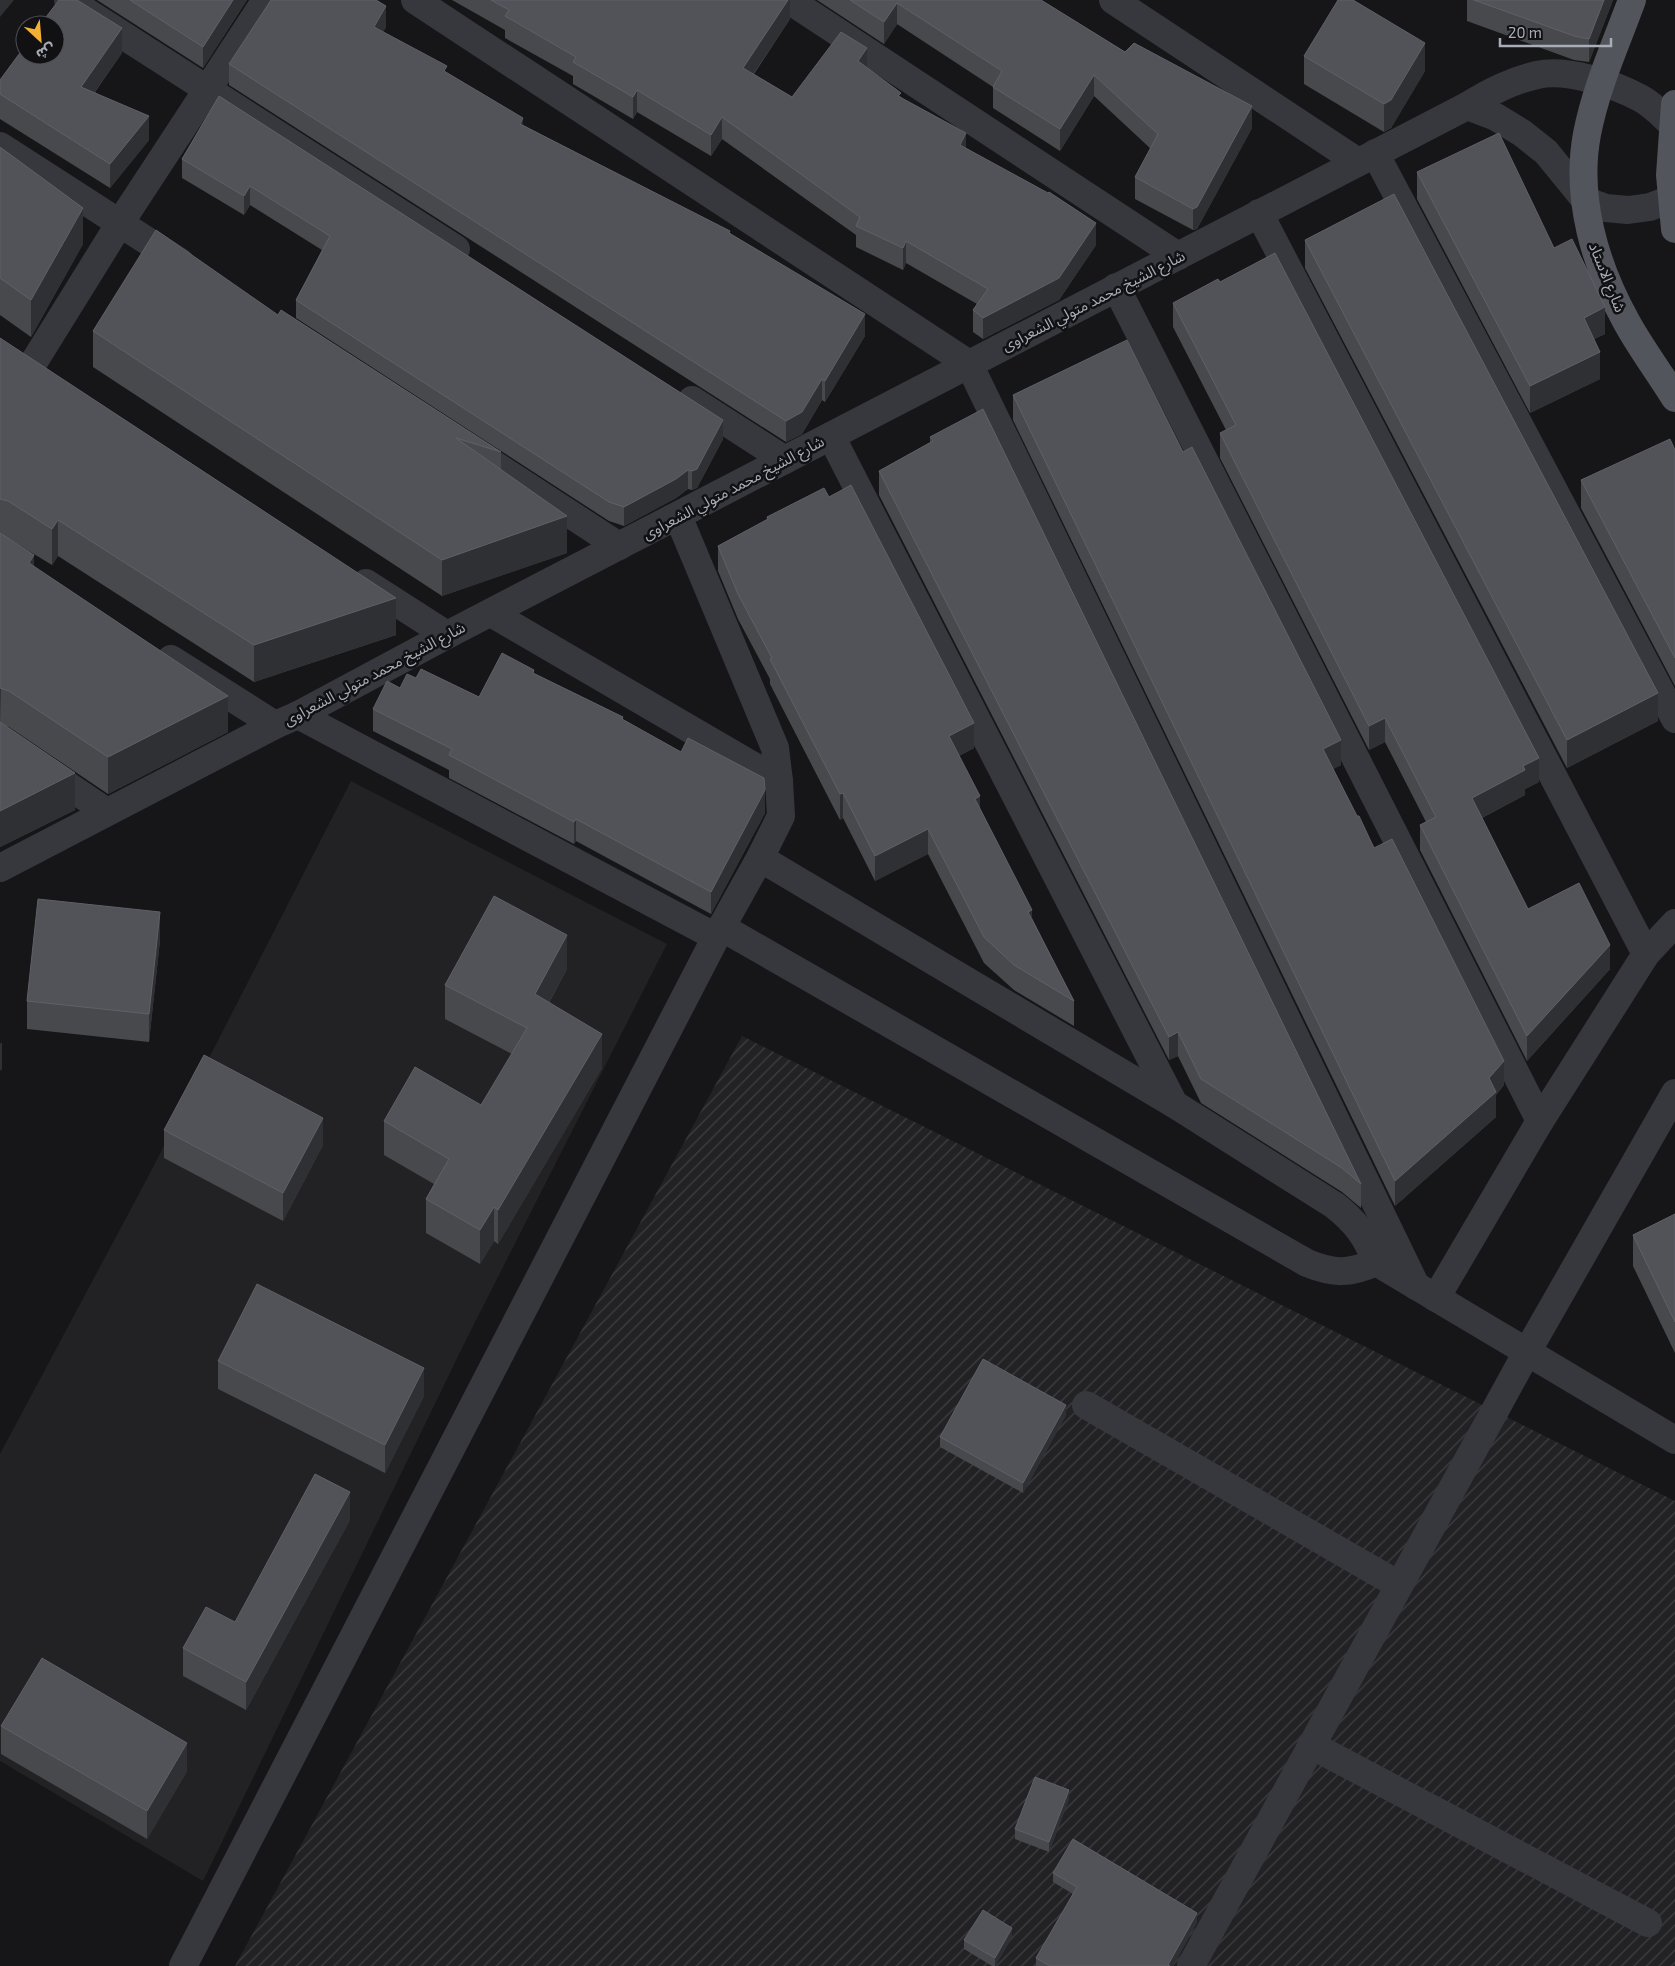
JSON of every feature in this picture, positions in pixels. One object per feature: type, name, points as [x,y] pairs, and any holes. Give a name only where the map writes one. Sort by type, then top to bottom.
[{"type":"main road","name":"شارع الاستاد","points":[[1632,0],[1601,83],[1587,134],[1584,168],[1586,201],[1596,257],[1626,320],[1675,398]]},
{"type":"main road","points":[[1673,133],[1671,199],[1675,229]]},
{"type":"street","points":[[68,0],[477,262]]},
{"type":"street","points":[[32,365],[120,223],[209,90],[266,0]]},
{"type":"street","points":[[416,0],[969,364],[1426,1292]]},
{"type":"street","points":[[790,0],[1178,256]]},
{"type":"street","points":[[1113,0],[1367,158],[1675,719]]},
{"type":"street","name":"شارع الشيخ محمد متولي الشعراوى","points":[[0,868],[1467,106],[1501,86],[1538,74],[1569,74],[1642,98],[1673,133]]},
{"type":"street","points":[[1467,106],[1496,117],[1522,133],[1546,152],[1586,201],[1606,208],[1628,210],[1650,207],[1671,199]]},
{"type":"street","points":[[0,146],[203,277]]},
{"type":"street","points":[[1259,213],[1646,954]]},
{"type":"street","points":[[1116,287],[1540,1121]]},
{"type":"street","points":[[8,350],[57,381]]},
{"type":"street","points":[[668,385],[785,460]]},
{"type":"street","points":[[831,436],[1174,1104]]},
{"type":"street","points":[[453,438],[619,546]]},
{"type":"street","points":[[183,1966],[718,932],[760,858],[781,816],[775,748],[678,516]]},
{"type":"street","points":[[347,570],[447,635]]},
{"type":"street","points":[[491,613],[779,780]]},
{"type":"street","points":[[150,646],[287,720],[718,932],[1307,1263],[1324,1270],[1342,1272],[1359,1269],[1376,1262]]},
{"type":"street","points":[[0,740],[107,812]]},
{"type":"street","points":[[760,858],[1174,1104],[1334,1205],[1361,1230],[1370,1245],[1376,1262],[1675,1440]]},
{"type":"street","points":[[1426,1292],[1540,1121],[1646,954],[1675,924]]},
{"type":"street","points":[[1191,1966],[1527,1352],[1675,1093]]},
{"type":"street","points":[[1086,1405],[1399,1585]]},
{"type":"street","points":[[1311,1745],[1648,1923]]},
{"type":"shaded area","points":[[351,781],[667,944],[465,1342],[203,1881],[0,1761],[0,1454],[149,1175]]},
{"type":"shaded area","points":[[742,1036],[1675,1501],[1675,1966],[235,1966]]},
{"type":"building","points":[[59,0],[77,0],[122,28],[81,87],[149,116],[110,164],[0,94],[0,80],[15,60],[15,65],[65,65],[65,15],[48,15]]},
{"type":"building","points":[[130,0],[233,0],[203,47]]},
{"type":"building","points":[[271,0],[376,0],[386,6],[374,27],[447,66],[444,71],[523,118],[520,124],[730,231],[729,233],[865,314],[825,381],[822,379],[802,412],[786,421],[229,64]]},
{"type":"building","points":[[491,0],[788,0],[743,68],[792,97],[841,32],[867,48],[858,61],[901,93],[898,96],[966,133],[960,145],[1049,192],[1096,223],[1059,278],[983,318],[973,310],[988,289],[906,241],[903,248],[856,226],[860,217],[722,117],[711,135],[637,90],[633,97],[573,62],[576,57],[505,16],[509,10]]},
{"type":"building","points":[[850,0],[1041,0],[1125,52],[1134,43],[1252,106],[1197,207],[1193,209],[1135,177],[1158,134],[1094,75],[1060,129],[993,87],[1002,71],[897,3],[884,22]]},
{"type":"building","points":[[1338,0],[1353,0],[1425,43],[1391,100],[1384,104],[1304,56]]},
{"type":"building","points":[[1474,0],[1604,0],[1589,39],[1574,36]]},
{"type":"building","points":[[219,96],[723,420],[697,469],[688,470],[676,479],[624,507],[609,502],[296,300],[330,236],[250,186],[244,196],[182,159]]},
{"type":"building","points":[[1499,133],[1554,248],[1572,239],[1605,307],[1584,318],[1600,352],[1530,386],[1417,172]]},
{"type":"building","points":[[0,147],[83,208],[31,300],[0,278]]},
{"type":"building","points":[[1394,194],[1658,693],[1567,740],[1305,240]]},
{"type":"building","points":[[156,230],[278,315],[281,310],[501,452],[456,438],[567,516],[442,560],[93,331]]},
{"type":"building","points":[[1275,253],[1539,758],[1523,766],[1525,770],[1472,798],[1528,909],[1579,883],[1610,945],[1527,1036],[1420,825],[1436,817],[1385,718],[1369,726],[1220,433],[1236,425],[1173,303],[1218,279],[1220,282]]},
{"type":"building","points":[[0,338],[396,598],[254,645],[58,520],[52,529],[8,501],[0,499]]},
{"type":"building","points":[[1127,340],[1183,452],[1192,447],[1341,740],[1323,749],[1357,816],[1359,816],[1374,848],[1392,839],[1504,1061],[1489,1078],[1496,1092],[1395,1181],[1013,395]]},
{"type":"building","points":[[983,409],[1361,1184],[1342,1168],[1201,1079],[1178,1032],[1169,1037],[879,471],[933,441],[930,437]]},
{"type":"building","points":[[1670,439],[1675,450],[1675,658],[1581,480]]},
{"type":"building","points":[[851,485],[974,723],[949,736],[980,796],[975,799],[1032,910],[1028,912],[1074,1001],[1014,965],[984,937],[928,829],[875,856],[843,793],[840,794],[738,594],[718,546],[768,519],[767,517],[824,488],[829,497]]},
{"type":"building","points":[[0,533],[34,555],[29,563],[228,696],[108,757],[9,691],[0,688]]},
{"type":"building","points":[[502,653],[534,670],[533,673],[623,717],[622,719],[681,752],[688,738],[764,778],[765,790],[711,892],[576,819],[574,822],[449,755],[452,749],[373,709],[387,681],[400,688],[407,674],[416,678],[421,669],[479,697]]},
{"type":"building","points":[[0,722],[75,773],[0,811]]},
{"type":"building","points":[[494,896],[567,935],[535,994],[602,1034],[498,1210],[494,1207],[480,1230],[426,1199],[449,1159],[384,1121],[415,1067],[481,1105],[527,1028],[445,985]]},
{"type":"building","points":[[38,899],[160,912],[149,1014],[27,1001]]},
{"type":"building","points":[[204,1055],[323,1118],[283,1193],[164,1130]]},
{"type":"building","points":[[1675,1214],[1675,1322],[1633,1235]]},
{"type":"building","points":[[257,1284],[424,1368],[385,1445],[218,1361]]},
{"type":"building","points":[[983,1359],[1066,1405],[1023,1483],[940,1437]]},
{"type":"building","points":[[315,1474],[350,1492],[246,1682],[183,1648],[206,1607],[235,1622]]},
{"type":"building","points":[[42,1658],[187,1743],[147,1811],[1,1726]]},
{"type":"building","points":[[1035,1777],[1069,1790],[1049,1842],[1015,1829]]},
{"type":"building","points":[[1073,1839],[1197,1913],[1168,1965],[1170,1966],[1050,1966],[1036,1958],[1077,1887],[1053,1873]]},
{"type":"building","points":[[983,1910],[1012,1928],[995,1958],[964,1940]]}]
